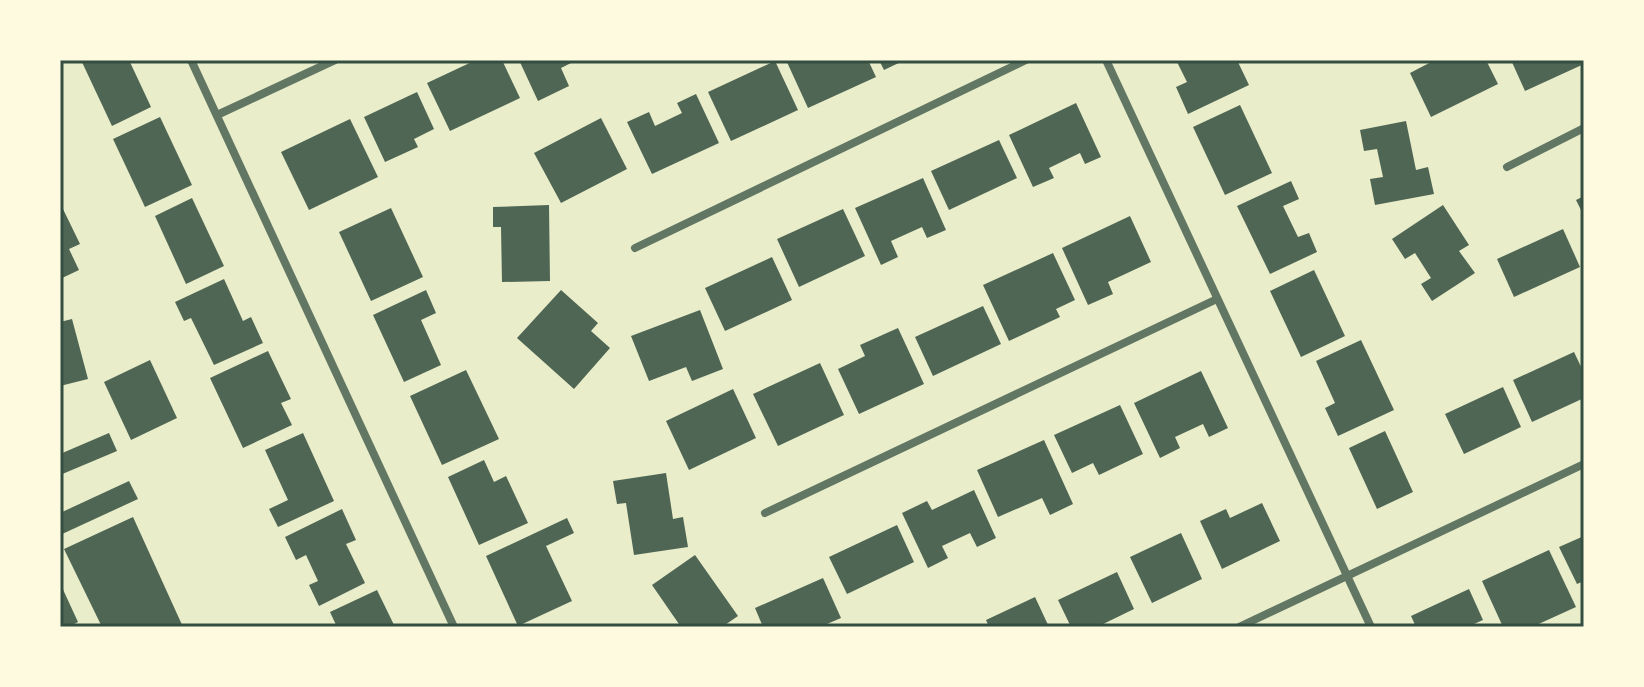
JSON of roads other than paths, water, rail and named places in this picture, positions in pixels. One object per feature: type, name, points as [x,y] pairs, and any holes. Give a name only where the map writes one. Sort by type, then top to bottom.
[{"type":"street","points":[[191,60],[454,627]]},
{"type":"street","points":[[217,115],[335,60]]},
{"type":"street","points":[[635,248],[1026,60]]},
{"type":"street","points":[[1106,60],[1371,627]]},
{"type":"street","points":[[1507,167],[1584,128]]},
{"type":"street","points":[[765,513],[1217,299]]},
{"type":"street","points":[[1239,627],[1584,464]]}]
